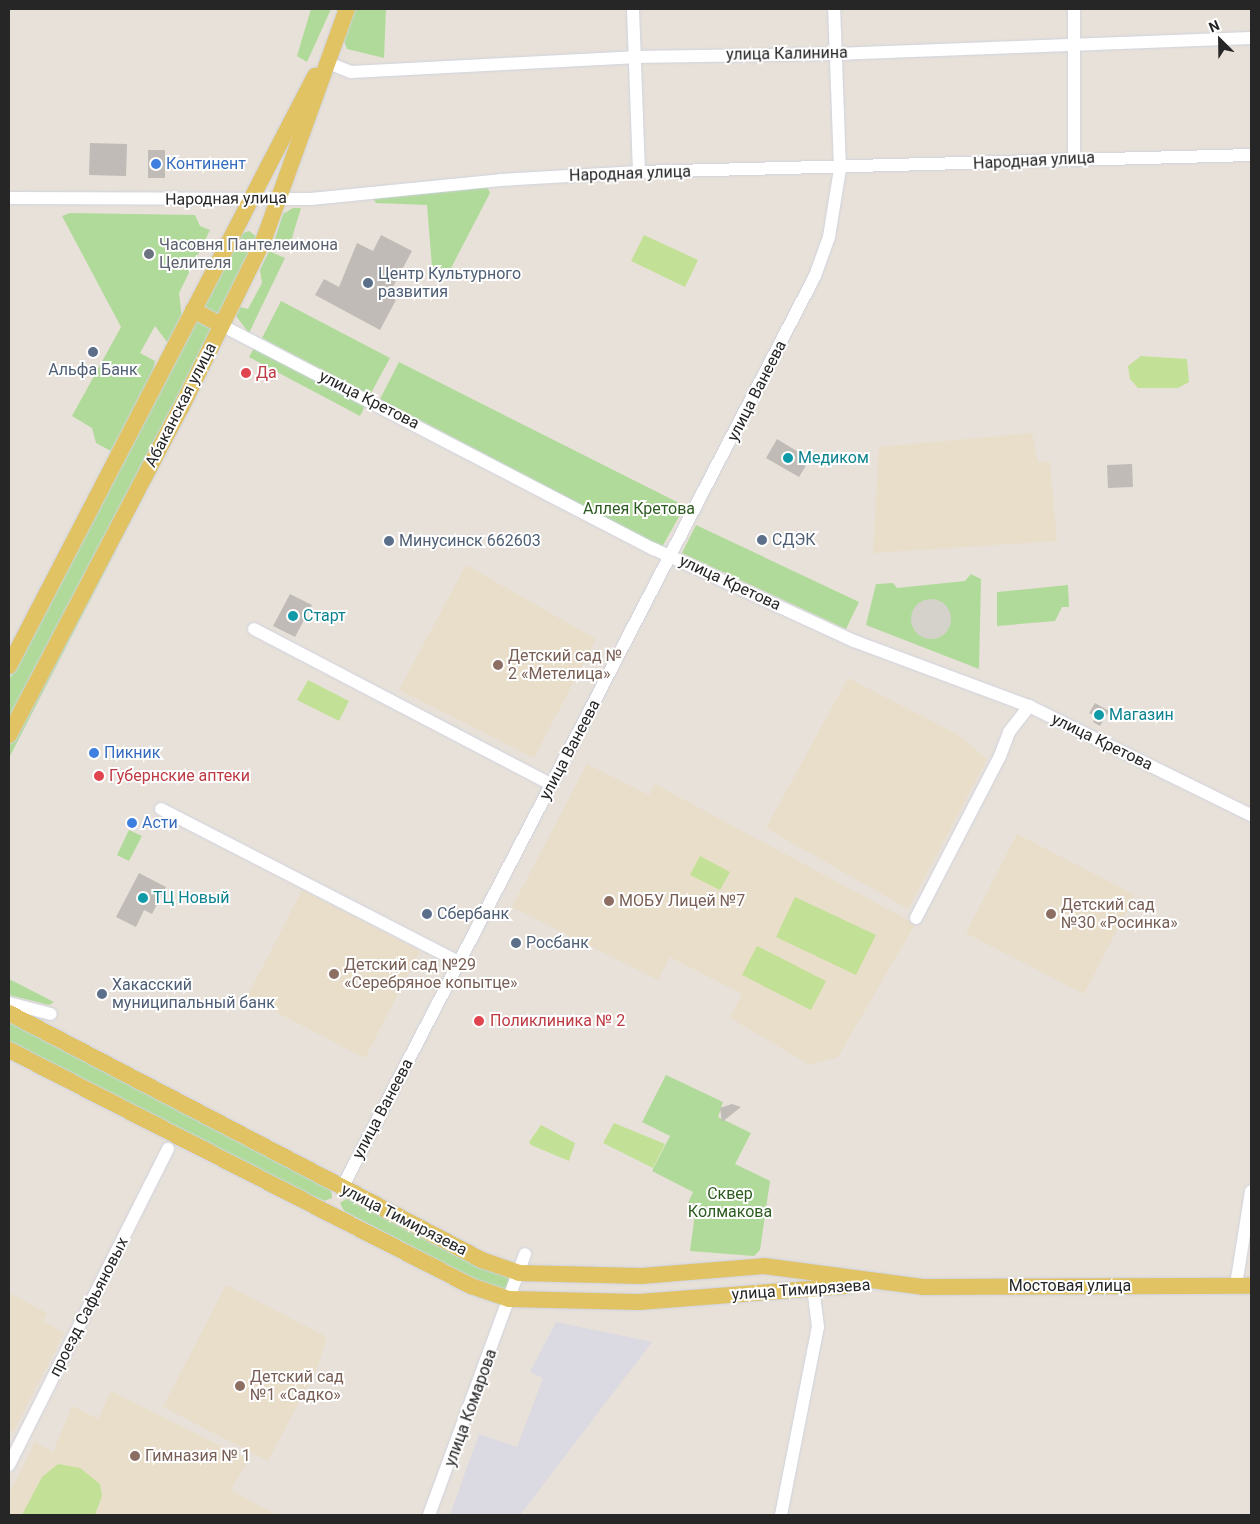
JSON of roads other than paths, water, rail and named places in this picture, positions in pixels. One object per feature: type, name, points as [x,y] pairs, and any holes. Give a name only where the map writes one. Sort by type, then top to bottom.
[{"type":"main road","name":"Абаканская улица","points":[[9,735],[264,239],[281,198],[326,62],[347,9]]},
{"type":"main road","name":"Абаканская улица","points":[[9,666],[310,82],[326,62]]},
{"type":"main road","points":[[235,229],[244,223],[254,223],[264,239]]},
{"type":"main road","points":[[193,310],[221,325]]},
{"type":"main road","name":"улица Тимирязева","points":[[9,1013],[482,1260],[519,1273],[641,1276],[719,1268],[764,1266],[888,1284]]},
{"type":"main road","name":"улица Тимирязева","points":[[9,1050],[471,1286],[510,1299],[639,1302],[888,1284]]},
{"type":"main road","points":[[330,1213],[342,1188]]},
{"type":"main road","points":[[719,1268],[728,1282],[720,1296]]},
{"type":"main road","name":"Мостовая улица","points":[[888,1284],[923,1287],[1244,1286]]},
{"type":"street","points":[[633,9],[639,172]]},
{"type":"street","name":"улица Ванеева","points":[[342,1188],[672,556],[814,276],[829,237],[840,169],[834,9]]},
{"type":"street","points":[[1074,9],[1074,158]]},
{"type":"street","name":"улица Калинина","points":[[326,62],[351,72],[634,57],[835,54],[1251,38]]},
{"type":"street","name":"Народная улица","points":[[9,198],[250,200],[639,172],[840,169],[1074,158],[1251,154]]},
{"type":"street","name":"улица Кретова","points":[[221,325],[672,556],[854,642],[1029,706],[1251,815]]},
{"type":"street","points":[[254,629],[552,785]]},
{"type":"street","points":[[916,918],[1000,756],[1009,732],[1029,706]]},
{"type":"street","points":[[161,809],[461,963]]},
{"type":"street","points":[[9,1003],[51,1014]]},
{"type":"street","name":"проезд Сафьяновых","points":[[9,1465],[168,1149]]},
{"type":"street","points":[[1244,1286],[1251,1191]]},
{"type":"street","name":"улица Комарова","points":[[429,1515],[525,1254]]},
{"type":"street","points":[[781,1515],[818,1327],[813,1288]]},
{"type":"place","name":"Континент","points":[[156,164]]},
{"type":"place","name":"Часовня Пантелеимона Целителя","points":[[149,254]]},
{"type":"place","name":"Центр Культурного развития","points":[[368,283]]},
{"type":"place","name":"Альфа Банк","points":[[93,352]]},
{"type":"place","name":"Да","points":[[246,373]]},
{"type":"place","name":"Медиком","points":[[788,458]]},
{"type":"place","name":"СДЭК","points":[[762,540]]},
{"type":"place","name":"Минусинск 662603","points":[[389,541]]},
{"type":"place","name":"Старт","points":[[293,616]]},
{"type":"place","name":"Детский сад № 2 «Метелица»","points":[[498,665]]},
{"type":"place","name":"Магазин","points":[[1099,715]]},
{"type":"place","name":"Пикник","points":[[94,753]]},
{"type":"place","name":"Губернские аптеки","points":[[99,776]]},
{"type":"place","name":"Асти","points":[[132,823]]},
{"type":"place","name":"ТЦ Новый","points":[[143,898]]},
{"type":"place","name":"МОБУ Лицей №7","points":[[609,901]]},
{"type":"place","name":"Сбербанк","points":[[427,914]]},
{"type":"place","name":"Детский сад №30 «Росинка»","points":[[1051,914]]},
{"type":"place","name":"Росбанк","points":[[516,943]]},
{"type":"place","name":"Детский сад №29 «Серебряное копытце»","points":[[334,974]]},
{"type":"place","name":"Хакасский муниципальный банк","points":[[102,994]]},
{"type":"place","name":"Поликлиника № 2","points":[[479,1021]]},
{"type":"place","name":"Детский сад №1 «Cадко»","points":[[240,1386]]},
{"type":"place","name":"Гимназия № 1","points":[[135,1456]]},
{"type":"park label","name":"Аллея Кретова","points":[[639,509]]},
{"type":"park label","name":"Сквер Колмакова","points":[[730,1203]]}]
